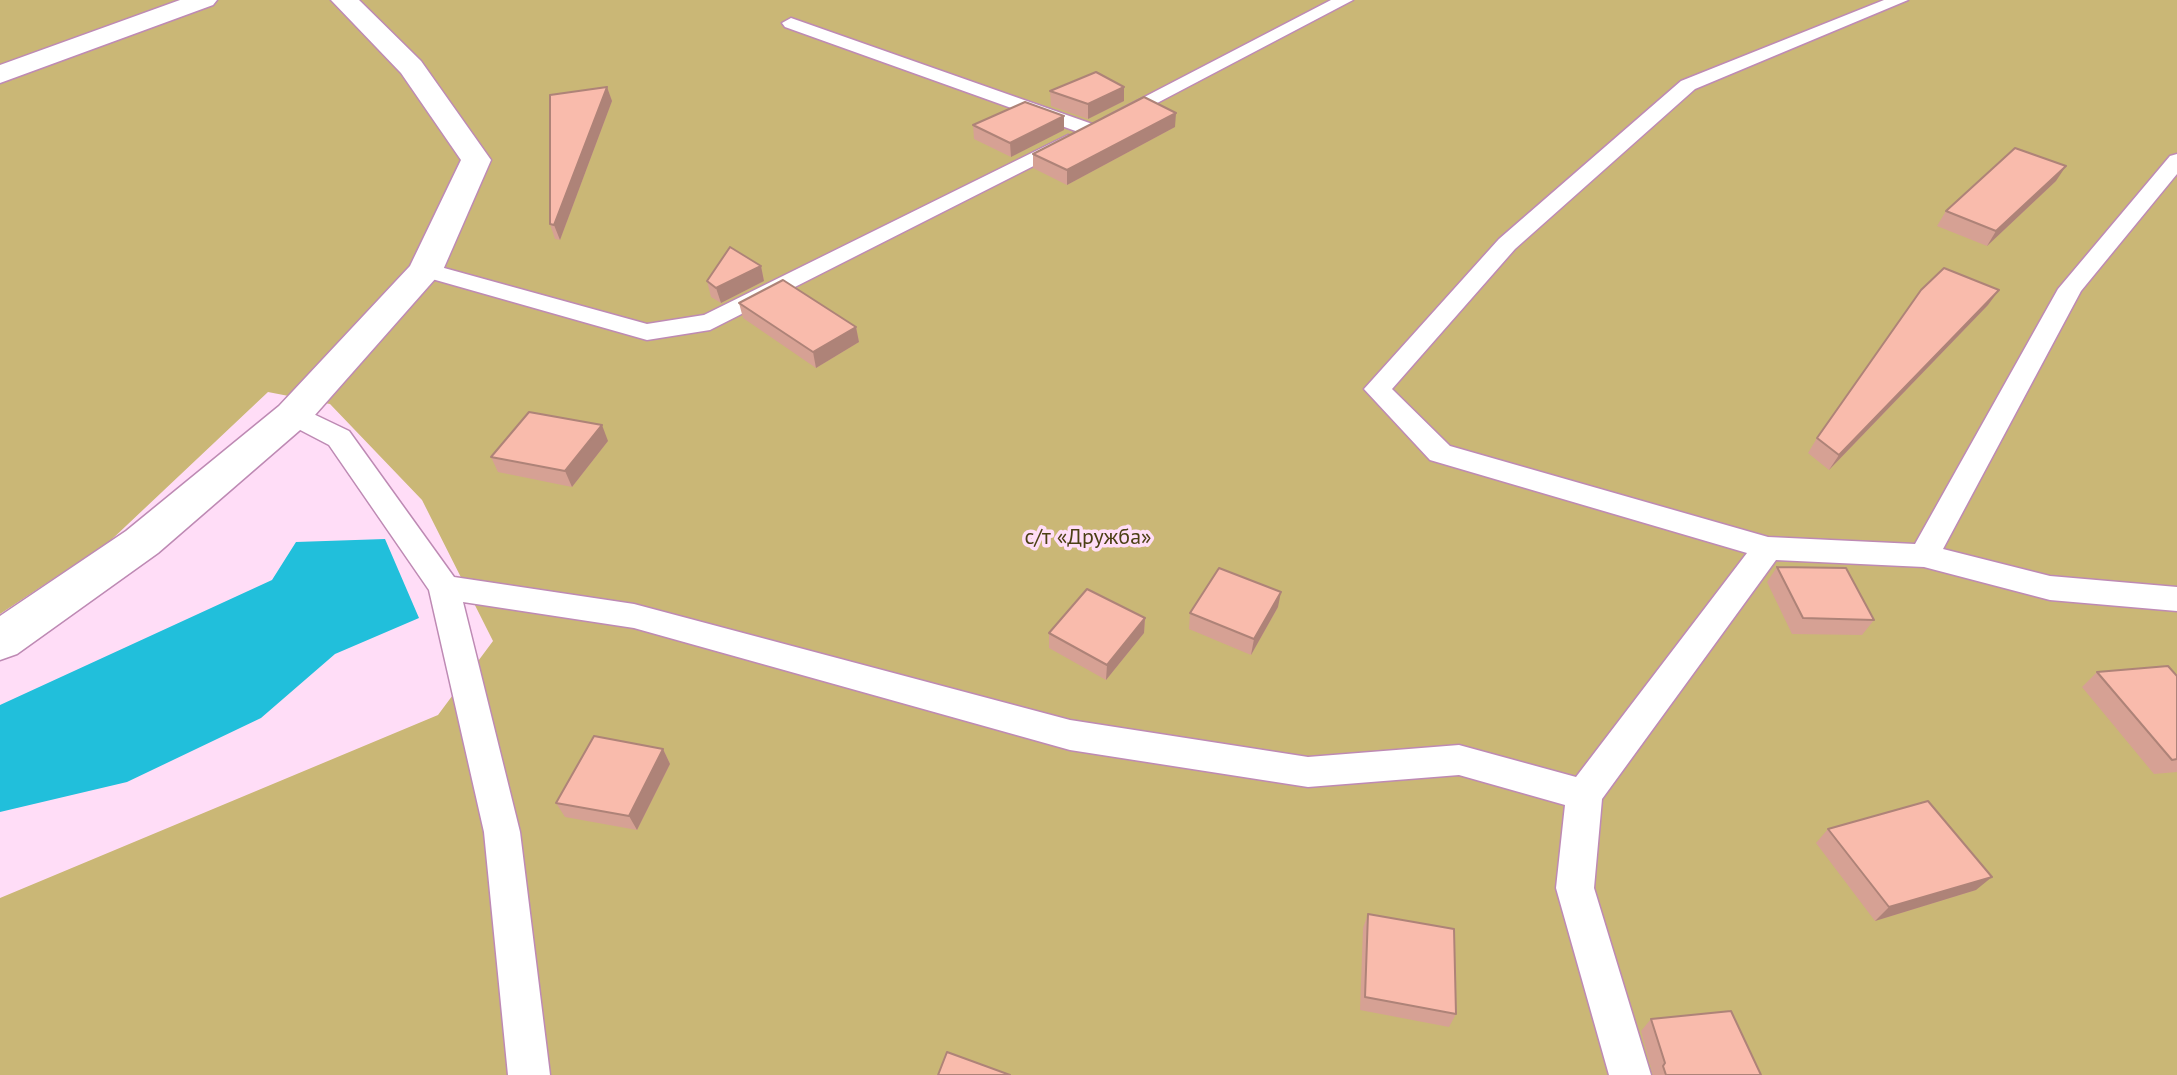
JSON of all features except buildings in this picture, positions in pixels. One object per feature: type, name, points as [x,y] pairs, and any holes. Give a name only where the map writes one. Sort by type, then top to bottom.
[{"type":"street","points":[[0,641],[142,542],[293,415],[426,270],[476,160],[411,67],[344,0]]},
{"type":"street","points":[[0,75],[189,1]]},
{"type":"lane","points":[[426,270],[647,332],[710,322],[1344,0]]},
{"type":"lane","points":[[1899,0],[1688,85],[1507,244],[1377,389],[1440,453],[1768,548],[1924,556],[2050,588],[2177,599]]},
{"type":"lane","points":[[791,23],[1091,130]]},
{"type":"lane","points":[[1924,556],[2070,289],[2177,160]]},
{"type":"lane","points":[[293,415],[339,438],[444,587],[502,832],[529,1075]]},
{"type":"lane","points":[[1630,1075],[1575,888],[1584,795],[1768,548]]},
{"type":"lane","points":[[444,587],[634,616],[1070,735],[1308,772],[1459,760],[1584,795]]},
{"type":"green space","name":"с/т «Дружба»","points":[[0,0],[2177,0],[2177,1075],[0,1075],[0,898],[438,715],[493,641],[422,500],[330,404],[268,392],[109,542],[0,614]]},
{"type":"water","points":[[385,539],[419,618],[335,654],[261,718],[127,782],[0,812],[0,705],[272,580],[296,542]]}]
